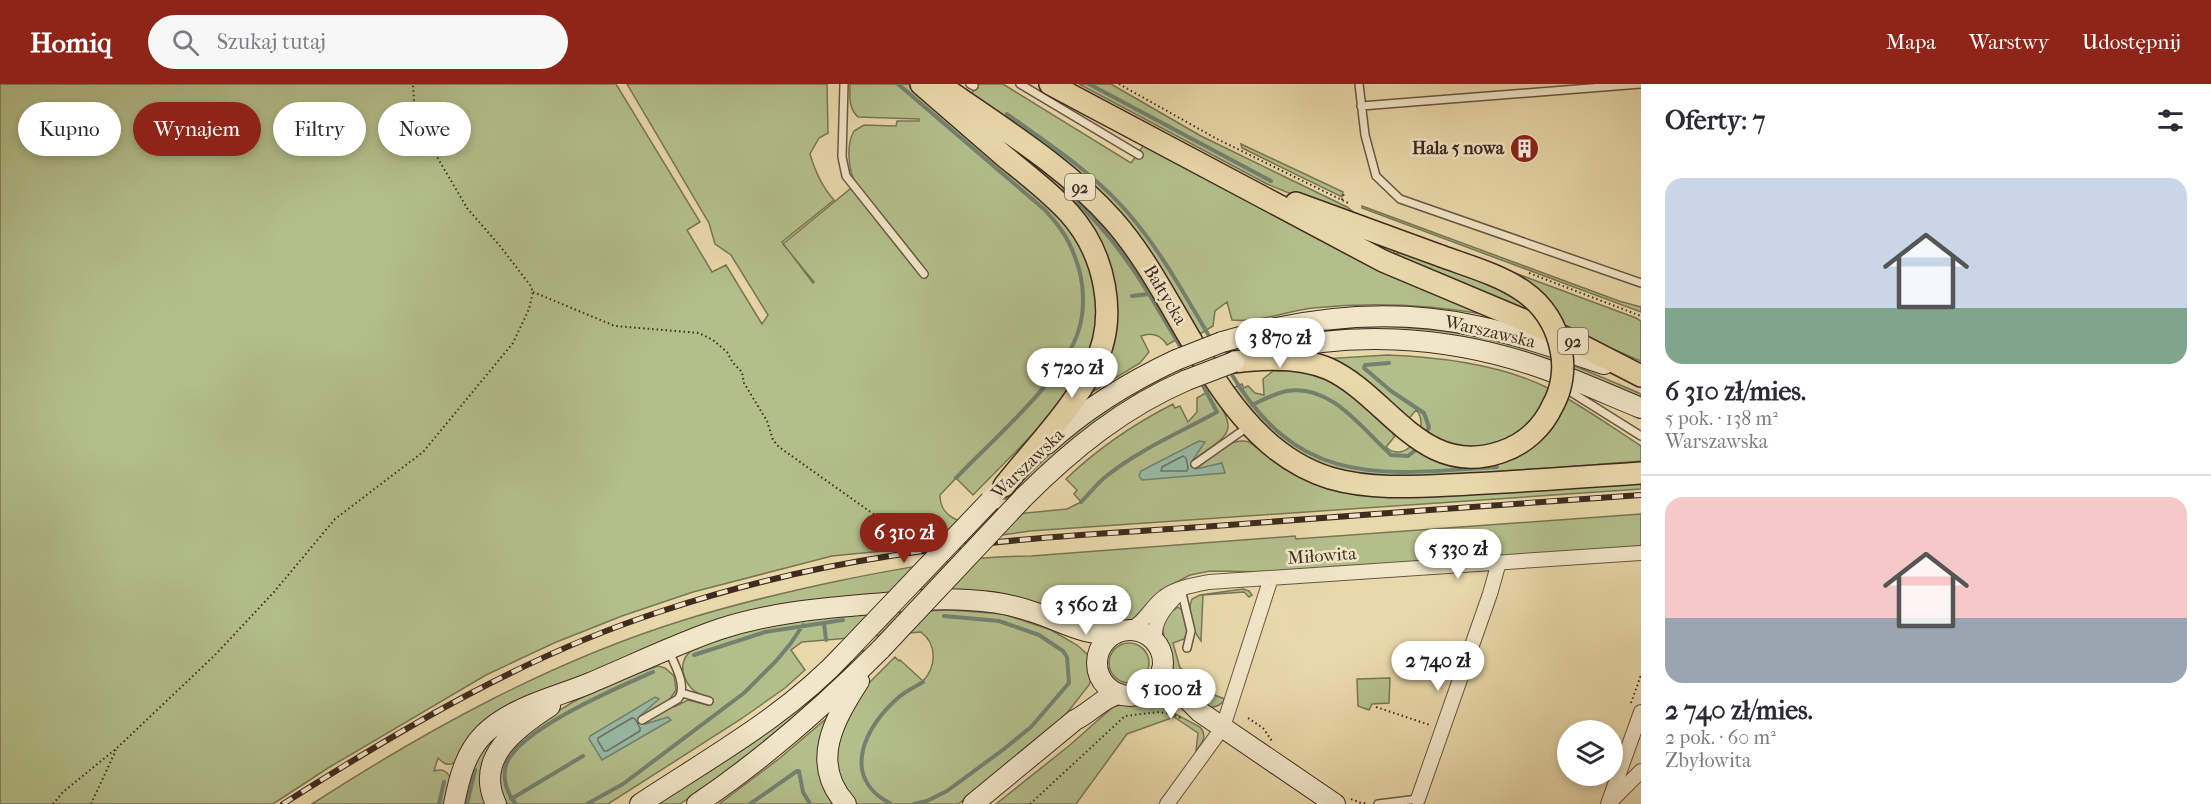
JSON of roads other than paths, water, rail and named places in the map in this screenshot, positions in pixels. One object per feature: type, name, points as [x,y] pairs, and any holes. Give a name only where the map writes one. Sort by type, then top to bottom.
[{"type":"main road","points":[[921,84],[1069,214],[1090,243],[1103,281],[1107,316],[1096,363],[1074,398],[997,493]]},
{"type":"main road","name":"Bałtycka","points":[[939,84],[1058,169],[1112,219],[1152,272],[1230,402],[1249,426],[1276,450],[1305,467],[1338,480],[1405,487],[1641,473]]},
{"type":"main road","name":"92","points":[[1050,84],[1383,261],[1571,340],[1640,376]]},
{"type":"main road","points":[[1233,182],[1500,278],[1529,295],[1544,310],[1556,331],[1562,354],[1563,371],[1556,399],[1547,417],[1531,435],[1503,452],[1482,456],[1457,456],[1435,449],[1409,433],[1359,388],[1326,368],[1289,360],[1234,362]]},
{"type":"main road","name":"Warszawska","points":[[640,804],[783,709],[846,652],[1034,455],[1086,412],[1132,382],[1176,360],[1222,342],[1279,327],[1325,320],[1369,317],[1414,318],[1495,330],[1640,376]]},
{"type":"main road","name":"Warszawska","points":[[697,804],[786,737],[821,707],[880,649],[1023,498],[1071,452],[1102,428],[1156,394],[1187,380],[1234,362],[1297,346],[1372,339],[1430,342],[1512,358],[1641,408]]},
{"type":"main road","points":[[454,804],[464,765],[475,745],[485,733],[515,712],[721,629],[763,617],[803,610],[910,601],[968,600],[997,602],[1101,635],[1133,631],[1144,634],[1157,646],[1162,656],[1162,669],[1157,682],[1146,692]]},
{"type":"main road","points":[[1063,624],[1093,651],[1105,685],[1118,694],[1130,696],[1146,692],[1158,694],[1192,716],[1223,727],[1335,804]]},
{"type":"main road","points":[[1075,720],[1082,705],[1096,687],[1102,646],[1110,637],[1121,632]]},
{"type":"main road","points":[[846,804],[834,785],[828,767],[827,749],[830,736],[843,708],[880,649]]},
{"type":"main road","points":[[1162,669],[1192,716]]},
{"type":"main road","points":[[496,804],[491,791],[490,778],[494,759],[501,746],[527,721],[588,684]]},
{"type":"main road","points":[[973,804],[1075,720],[1118,694]]},
{"type":"street","name":"Miłowita","points":[[1183,590],[1209,582],[1641,553]]},
{"type":"street","points":[[1418,801],[1499,562]]},
{"type":"street","points":[[1167,804],[1223,727],[1272,578]]},
{"type":"street","points":[[1121,632],[1138,625],[1164,597],[1183,590]]},
{"type":"street","points":[[1157,646],[1154,636],[1156,624],[1168,605],[1183,590]]},
{"type":"street","points":[[1609,804],[1641,712]]},
{"type":"street","points":[[1609,804],[1622,788],[1641,771]]},
{"type":"lane","points":[[844,84],[842,157],[846,176],[924,274]]},
{"type":"lane","points":[[1020,84],[1139,155]]},
{"type":"lane","points":[[1041,84],[1101,111]]},
{"type":"lane","points":[[1359,84],[1365,135],[1376,176],[1400,199],[1641,283]]},
{"type":"lane","points":[[1361,106],[1641,84]]},
{"type":"lane","points":[[1512,358],[1535,369],[1641,436]]},
{"type":"lane","points":[[1195,464],[1249,426]]},
{"type":"lane","points":[[1183,590],[1191,631],[1187,648]]},
{"type":"lane","points":[[642,720],[678,699],[682,693],[682,686],[668,650]]},
{"type":"lane","points":[[682,693],[709,701]]},
{"type":"lane","points":[[1378,804],[1418,801]]},
{"type":"water","points":[[1199,441],[1205,442],[1192,461],[1196,469],[1222,463],[1225,473],[1142,480],[1139,476],[1141,471]]},
{"type":"water","points":[[655,697],[659,699],[640,716],[645,724],[668,717],[671,720],[602,760],[589,739],[590,736]]},
{"type":"waterway","points":[[898,84],[1045,210],[1070,244],[1082,284],[1083,308],[1078,332],[1058,370],[1025,409],[956,478]]},
{"type":"waterway","points":[[1089,84],[1271,181]]},
{"type":"waterway","points":[[1007,114],[1079,167],[1106,190],[1133,218],[1158,252],[1212,341]]},
{"type":"waterway","points":[[1064,190],[1111,239],[1149,294]]},
{"type":"waterway","points":[[1132,296],[1149,294],[1183,351]]},
{"type":"waterway","points":[[1389,363],[1365,365],[1364,368],[1391,391],[1424,413],[1429,427],[1425,436]]},
{"type":"waterway","points":[[1229,370],[1255,408],[1283,436],[1313,455],[1344,466],[1378,471],[1415,472],[1497,467]]},
{"type":"waterway","points":[[1081,502],[1117,468],[1159,442],[1217,412],[1200,380]]},
{"type":"waterway","points":[[1252,405],[1287,391],[1318,394],[1332,401],[1357,421],[1391,455],[1408,456],[1418,448]]},
{"type":"waterway","points":[[914,804],[927,801],[947,791],[1004,749],[1031,727],[1069,683],[1067,657],[1063,651],[1039,635],[999,621],[944,616]]},
{"type":"waterway","points":[[694,655],[765,632],[843,620]]},
{"type":"waterway","points":[[824,623],[826,640]]},
{"type":"waterway","points":[[587,804],[623,784],[744,693],[776,661],[803,625]]},
{"type":"waterway","points":[[516,804],[508,791],[505,780],[506,765],[514,752],[548,724],[653,672]]},
{"type":"waterway","points":[[891,804],[875,793],[866,780],[862,766],[863,751],[868,736],[887,709],[902,695],[923,682]]},
{"type":"waterway","points":[[511,799],[583,756]]},
{"type":"waterway","points":[[467,804],[475,770]]},
{"type":"waterway","points":[[750,804],[797,771],[799,771],[803,792],[810,804]]},
{"type":"waterway","points":[[439,804],[444,782]]},
{"type":"railway","points":[[283,804],[420,721],[514,671],[562,649],[690,602],[803,572],[929,550],[1007,541],[1641,495]]},
{"type":"place","name":"Hala 5 nowa","points":[[1525,148]]}]
